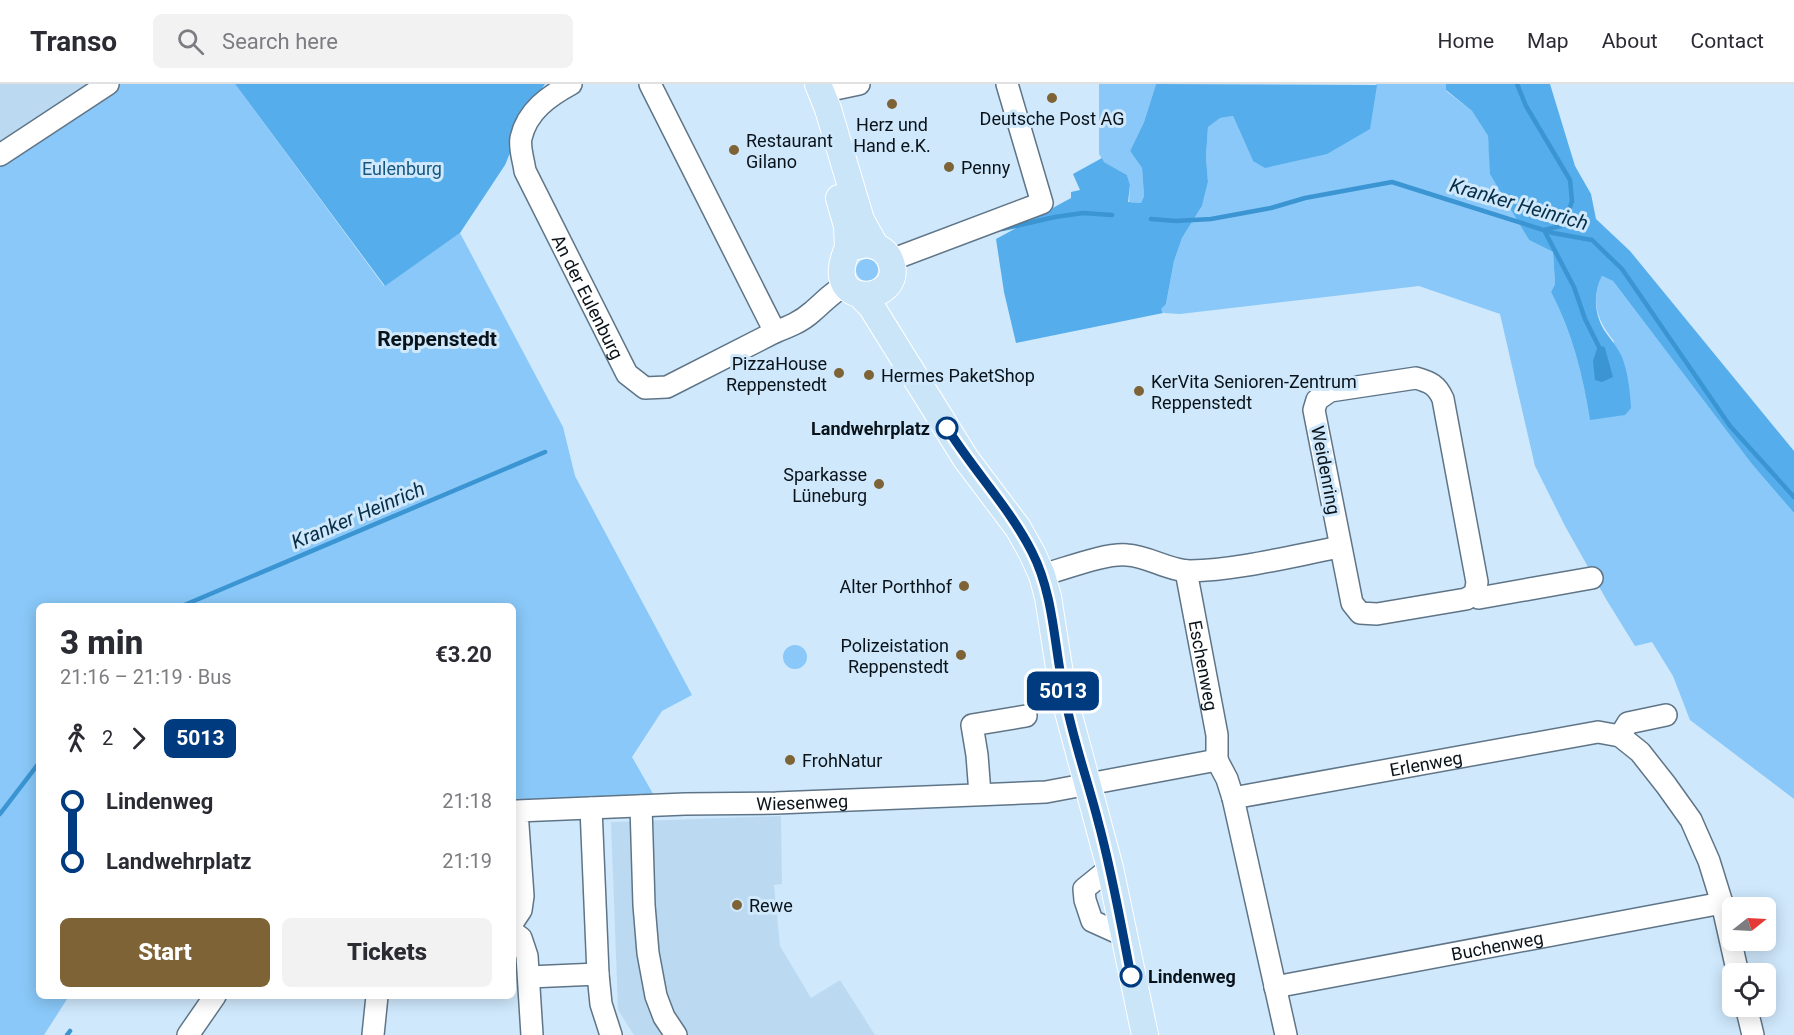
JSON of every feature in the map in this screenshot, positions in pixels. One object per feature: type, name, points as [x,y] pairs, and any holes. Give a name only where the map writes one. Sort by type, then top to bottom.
[{"type":"main road","points":[[814,87],[814,114],[847,226],[848,248],[840,270],[853,290],[871,306],[966,459],[1018,528],[1042,576],[1048,597],[1063,693],[1110,867],[1145,1035]]},
{"type":"main road","points":[[814,87],[861,220],[883,253],[892,274],[887,285],[875,294],[853,290]]},
{"type":"main road","points":[[848,248],[866,244],[883,253]]},
{"type":"main road","points":[[887,285],[890,310],[917,379]]},
{"type":"street","points":[[0,155],[108,84]]},
{"type":"street","name":"An der Eulenburg","points":[[571,84],[549,97],[530,116],[521,140],[525,171],[627,374],[645,388],[667,387],[797,323],[812,313],[826,298],[853,290]]},
{"type":"street","points":[[650,84],[775,332]]},
{"type":"street","points":[[814,87],[859,84]]},
{"type":"street","points":[[883,253],[1042,203],[1007,84]]},
{"type":"street","name":"Weidenring","points":[[1416,378],[1430,382],[1438,388],[1443,399],[1477,582],[1475,594],[1466,599],[1388,612],[1360,614],[1352,603],[1340,548],[1314,410],[1317,400],[1330,391],[1416,378]]},
{"type":"street","points":[[1042,576],[1112,555],[1143,558],[1186,571],[1217,569],[1340,548]]},
{"type":"street","name":"Eschenweg","points":[[1186,571],[1217,735],[1217,760]]},
{"type":"street","name":"Weidenring","points":[[1475,594],[1479,598],[1592,578]]},
{"type":"street","points":[[980,794],[972,725],[1026,716]]},
{"type":"street","points":[[1666,716],[1628,723],[1620,736],[1640,752],[1691,820],[1709,861],[1722,903]]},
{"type":"street","name":"Erlenweg","points":[[1233,798],[1598,732],[1620,736]]},
{"type":"street","points":[[1087,786],[1217,760],[1227,779],[1233,798],[1286,1035]]},
{"type":"street","name":"Wiesenweg","points":[[516,918],[521,910],[523,896],[517,811],[796,803],[1046,792],[1087,786]]},
{"type":"street","points":[[641,806],[648,953],[656,996],[664,1017],[676,1035]]},
{"type":"street","points":[[591,808],[598,974],[601,1004],[611,1035]]},
{"type":"street","name":"Buchenweg","points":[[1275,987],[1722,903]]},
{"type":"street","points":[[516,934],[521,938],[527,956],[531,1035]]},
{"type":"street","points":[[529,977],[598,974]]},
{"type":"street","points":[[188,1035],[213,999]]},
{"type":"street","points":[[373,1035],[377,999]]},
{"type":"street","points":[[1749,1017],[1753,1035]]},
{"type":"shaded area","points":[[0,84],[99,84],[0,149]]},
{"type":"shaded area","points":[[99,84],[235,84],[384,286],[460,233],[563,427],[575,476],[692,695],[662,711],[632,757],[656,799],[516,801],[516,603],[36,603],[36,999],[67,999],[44,1035],[0,1035],[0,149]]},
{"type":"shaded area","points":[[1099,84],[1156,84],[1144,122],[1130,151],[1142,168],[1144,196],[1141,203],[1129,202],[1130,185],[1127,175],[1104,162],[1099,154]]},
{"type":"shaded area","points":[[1377,84],[1446,84],[1446,91],[1472,111],[1488,136],[1491,174],[1529,240],[1553,252],[1555,284],[1551,292],[1576,354],[1590,419],[1614,341],[1603,326],[1597,310],[1596,293],[1602,276],[1613,281],[1751,463],[1794,513],[1794,799],[1690,720],[1673,676],[1652,642],[1635,646],[1606,599],[1535,466],[1500,314],[1419,286],[1180,314],[1164,313],[1160,309],[1166,304],[1174,261],[1182,238],[1202,206],[1208,182],[1206,157],[1208,127],[1219,118],[1233,116],[1253,161]]},
{"type":"shaded area","points":[[863,259],[871,259],[878,266],[878,274],[871,281],[863,281],[856,274],[856,266]]},
{"type":"shaded area","points":[[1603,346],[1613,377],[1602,382],[1595,380],[1593,361],[1597,349]]},
{"type":"shaded area","points":[[795,645],[800,646],[806,652],[806,662],[800,668],[795,669],[790,668],[784,662],[783,657],[784,652],[790,646]]},
{"type":"shaded area","points":[[781,816],[782,884],[774,885],[780,946],[811,998],[840,980],[875,1035],[634,1035],[618,1010],[611,822]]},
{"type":"green space","name":"Eulenburg","points":[[235,84],[545,84],[529,108],[505,165],[460,233],[385,286]]},
{"type":"green space","points":[[1156,84],[1377,85],[1370,129],[1327,154],[1265,168],[1253,161],[1233,116],[1220,118],[1208,127],[1206,157],[1208,182],[1202,206],[1182,238],[1174,261],[1166,304],[1161,309],[1163,313],[1016,343],[1004,292],[996,239],[1071,198],[1071,192],[1080,190],[1073,174],[1102,158],[1104,162],[1127,175],[1130,185],[1128,202],[1141,203],[1144,196],[1142,168],[1130,151],[1144,122]]},
{"type":"green space","points":[[1446,84],[1550,84],[1575,166],[1591,194],[1596,219],[1630,251],[1794,451],[1794,513],[1751,463],[1613,281],[1602,276],[1597,289],[1597,310],[1604,330],[1622,357],[1626,369],[1631,408],[1625,415],[1590,420],[1576,354],[1551,292],[1555,284],[1553,252],[1529,240],[1490,174],[1488,136],[1472,111],[1446,90]]},
{"type":"waterway","points":[[1517,84],[1526,106],[1570,180],[1572,201],[1566,219],[1561,226],[1544,230],[1574,287],[1585,319],[1599,347]]},
{"type":"waterway","name":"Kranker Heinrich","points":[[1151,219],[1176,221],[1211,219],[1392,182],[1553,233],[1592,240],[1622,269],[1730,426],[1794,497]]},
{"type":"waterway","name":"Kranker Heinrich","points":[[1002,229],[1083,213],[1112,215]]},
{"type":"waterway","name":"Kranker Heinrich","points":[[189,603],[545,452]]},
{"type":"waterway","name":"Kranker Heinrich","points":[[0,814],[36,767]]},
{"type":"waterway","points":[[67,1035],[70,1031]]},
{"type":"bus line","name":"5013","points":[[947,428],[966,459],[1018,528],[1042,576],[1048,597],[1063,693],[1110,867],[1131,976]]},
{"type":"place","name":"Deutsche Post AG","points":[[1052,98]]},
{"type":"place","name":"Herz und Hand e.K.","points":[[892,104]]},
{"type":"place","name":"Restaurant Gilano","points":[[734,150]]},
{"type":"place","name":"Penny","points":[[949,167]]},
{"type":"place","name":"PizzaHouse Reppenstedt","points":[[839,373]]},
{"type":"place","name":"Hermes PaketShop","points":[[869,375]]},
{"type":"place","name":"KerVita Senioren-Zentrum Reppenstedt","points":[[1139,391]]},
{"type":"place","name":"Landwehrplatz","points":[[947,428]]},
{"type":"place","name":"Sparkasse Lüneburg","points":[[879,484]]},
{"type":"place","name":"Alter Porthhof","points":[[964,586]]},
{"type":"place","name":"Polizeistation Reppenstedt","points":[[961,655]]},
{"type":"place","name":"FrohNatur","points":[[790,760]]},
{"type":"place","name":"Rewe","points":[[737,905]]},
{"type":"place","name":"Lindenweg","points":[[1131,976]]},
{"type":"district","name":"Reppenstedt","points":[[437,339]]}]
